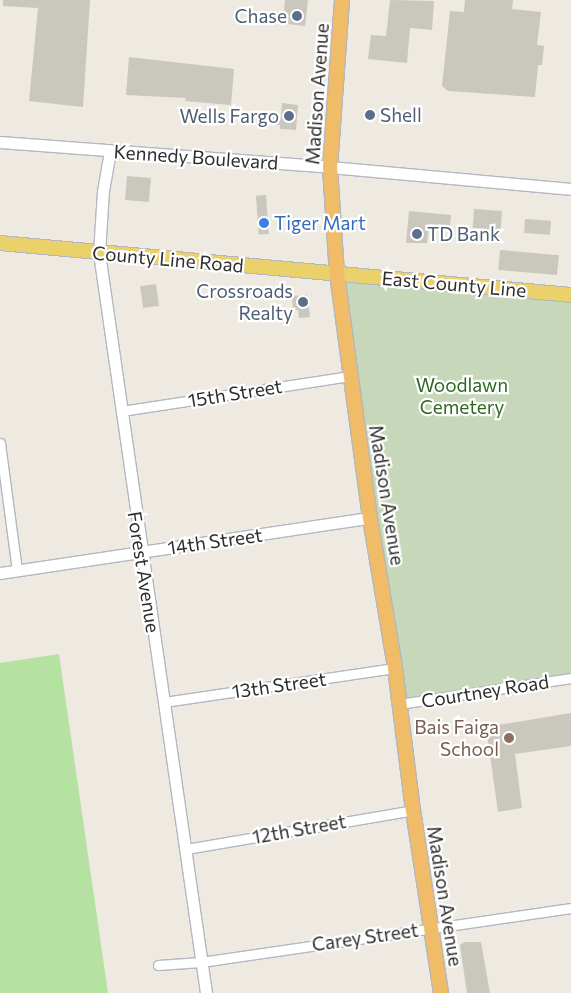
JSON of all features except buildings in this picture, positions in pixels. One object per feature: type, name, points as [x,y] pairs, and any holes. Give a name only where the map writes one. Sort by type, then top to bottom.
[{"type":"highway","name":"Madison Avenue","points":[[342,0],[330,167],[337,274],[370,518],[395,668],[413,810],[441,993]]},
{"type":"main road","name":"County Line Road","points":[[0,243],[337,274]]},
{"type":"main road","name":"East County Line","points":[[337,274],[571,295]]},
{"type":"street","name":"Kennedy Boulevard","points":[[0,142],[330,167],[571,189]]},
{"type":"street","name":"Forest Avenue","points":[[110,151],[103,191],[99,253],[206,993]]},
{"type":"street","name":"15th Street","points":[[121,411],[350,376]]},
{"type":"street","points":[[0,443],[17,570]]},
{"type":"street","name":"14th Street","points":[[0,573],[370,518]]},
{"type":"street","name":"13th Street","points":[[164,702],[395,668]]},
{"type":"street","name":"Courtney Road","points":[[399,704],[571,678]]},
{"type":"street","name":"12th Street","points":[[186,849],[413,810]]},
{"type":"street","name":"Carey Street","points":[[158,965],[201,962],[571,908]]},
{"type":"green space","name":"Woodlawn Cemetery","points":[[337,274],[571,295],[571,678],[399,704]]},
{"type":"green space","points":[[59,654],[108,993],[0,993],[0,663]]},
{"type":"place","name":"Chase","points":[[297,16]]},
{"type":"place","name":"Shell","points":[[370,115]]},
{"type":"place","name":"Wells Fargo","points":[[289,116]]},
{"type":"place","name":"Tiger Mart","points":[[264,223]]},
{"type":"place","name":"TD Bank","points":[[417,234]]},
{"type":"place","name":"Crossroads Realty","points":[[303,302]]},
{"type":"place","name":"Bais Faiga School","points":[[509,738]]}]
